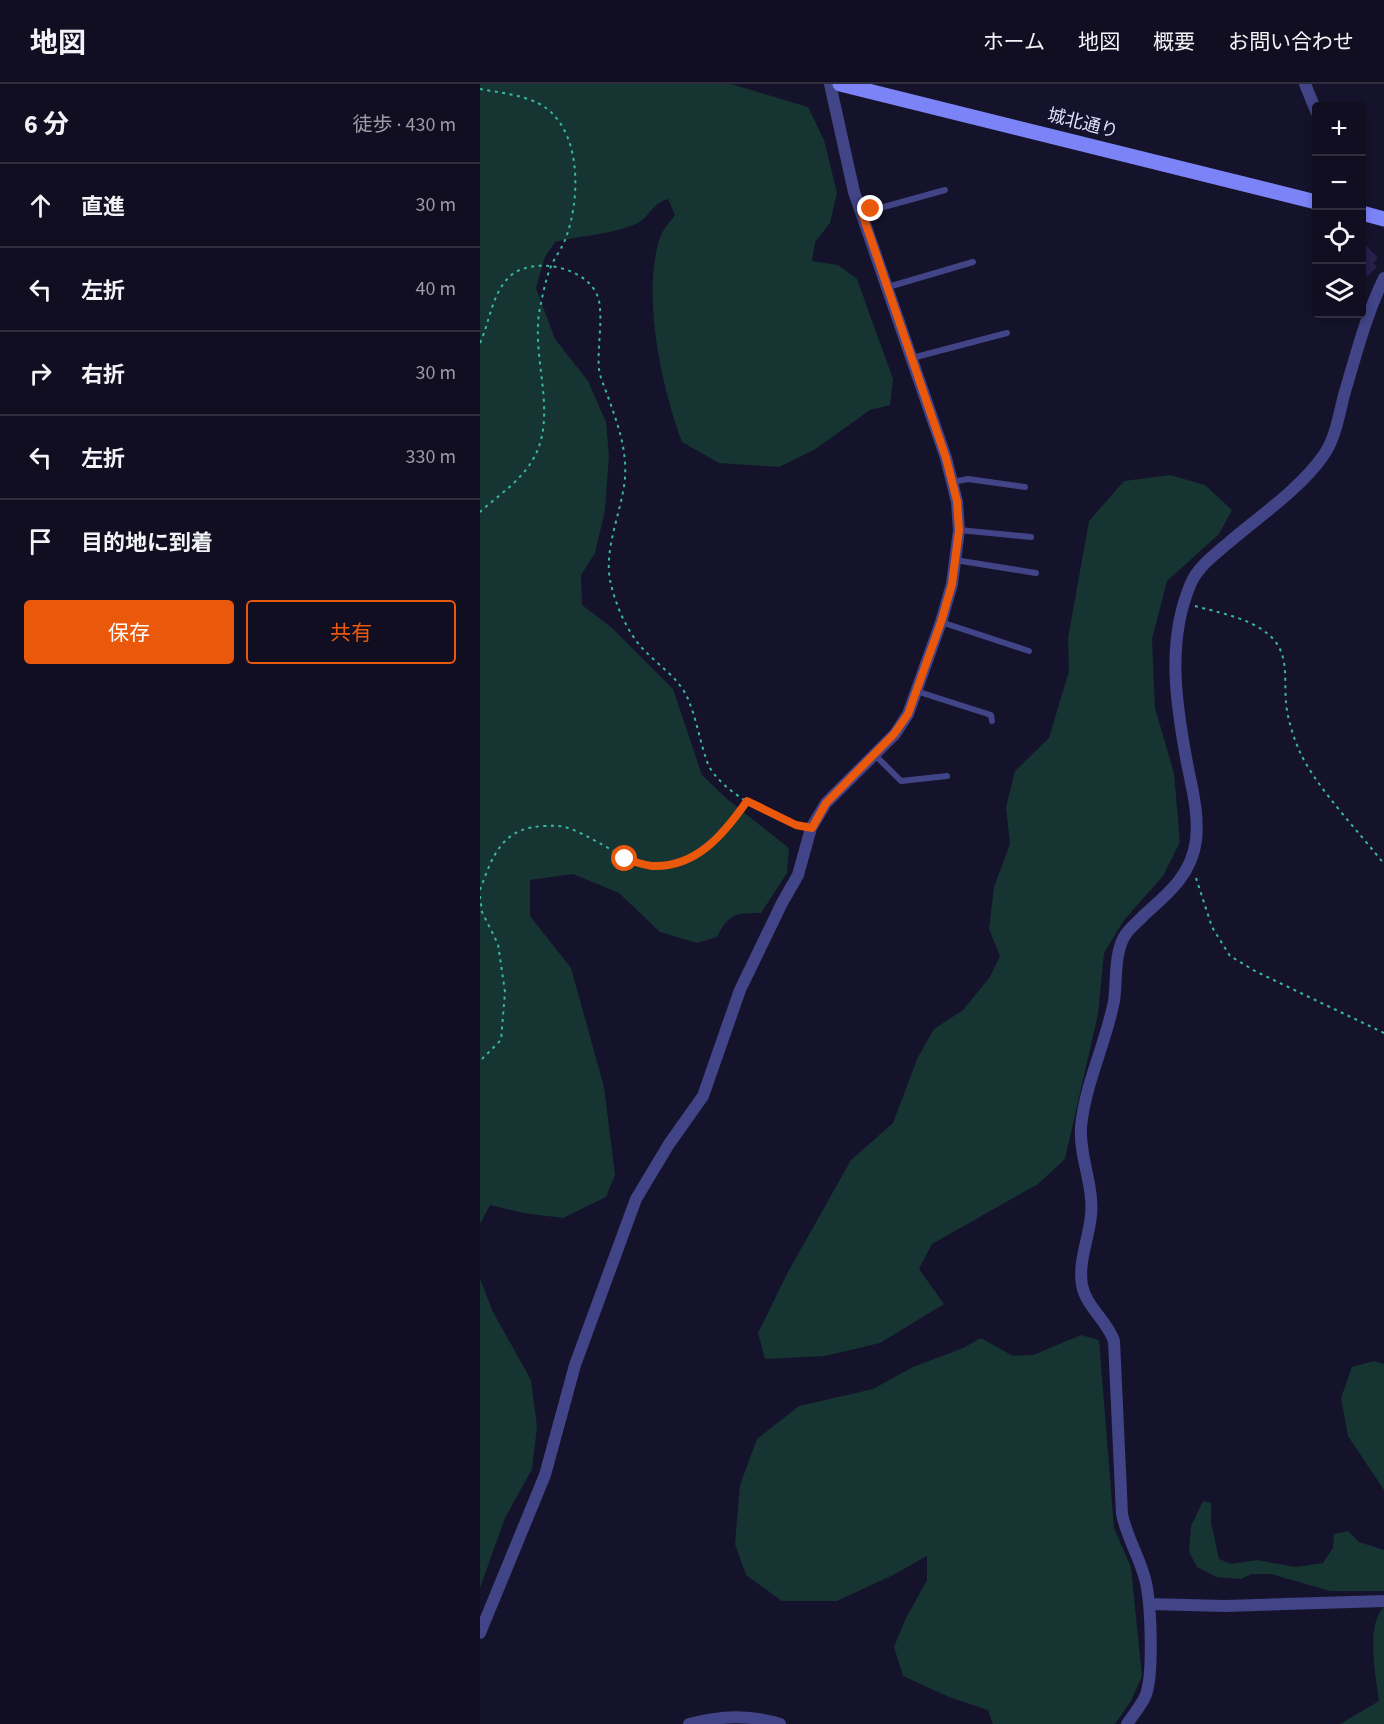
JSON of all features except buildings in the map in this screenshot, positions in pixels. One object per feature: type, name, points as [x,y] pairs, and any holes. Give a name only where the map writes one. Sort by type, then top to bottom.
[{"type":"street","points":[[480,1633],[545,1475],[563,1401],[622,1233],[651,1172],[704,1096],[740,990],[798,875],[812,828],[826,803],[894,734],[908,714],[941,622],[955,560],[959,530],[957,501],[888,287],[854,192],[830,84]]},
{"type":"street","name":"城北通り","points":[[840,84],[1312,201]]},
{"type":"street","points":[[1305,84],[1313,102]]},
{"type":"street","points":[[1366,214],[1384,219]]},
{"type":"street","points":[[1127,1724],[1145,1697],[1151,1673],[1149,1604],[1146,1582],[1126,1534],[1122,1514],[1114,1341],[1110,1329],[1088,1301],[1082,1285],[1082,1264],[1091,1216],[1091,1191],[1081,1128],[1114,1001],[1119,956],[1124,937],[1170,892],[1188,870],[1196,840],[1196,809],[1178,713],[1175,677],[1178,628],[1192,579],[1208,561],[1309,473],[1324,455],[1334,432],[1369,308],[1384,278]]},
{"type":"street","points":[[1149,1604],[1225,1606],[1384,1601]]},
{"type":"street","points":[[689,1724],[731,1716],[763,1719],[780,1724]]},
{"type":"lane","points":[[862,213],[945,190]]},
{"type":"lane","points":[[888,287],[973,262]]},
{"type":"lane","points":[[911,358],[1007,333]]},
{"type":"lane","points":[[952,482],[968,479],[1024,487]]},
{"type":"lane","points":[[959,530],[1031,537]]},
{"type":"lane","points":[[955,560],[1036,573]]},
{"type":"lane","points":[[941,622],[1029,651]]},
{"type":"lane","points":[[916,691],[991,715],[992,721]]},
{"type":"lane","points":[[874,754],[901,781],[947,776]]},
{"type":"path","points":[[480,89],[537,103],[548,111],[564,132],[574,162],[576,204],[565,240],[551,266],[539,310],[538,357],[546,422],[535,453],[525,472],[480,512]]},
{"type":"path","points":[[480,344],[495,297],[510,275],[529,268],[551,266],[575,271],[592,287],[599,300],[599,370],[625,447],[625,478],[610,560],[610,580],[622,617],[641,647],[672,677],[688,698],[709,767],[728,790],[796,825],[812,828]]},
{"type":"path","points":[[1184,603],[1228,614],[1257,627],[1274,640],[1283,657],[1286,702],[1300,751],[1311,771],[1384,864]]},
{"type":"path","points":[[480,890],[499,846],[525,826],[559,825],[625,859],[652,866],[691,859],[724,833],[747,801]]},
{"type":"path","points":[[1188,870],[1194,874],[1212,927],[1230,956],[1255,971],[1384,1033]]},
{"type":"path","points":[[480,896],[482,912],[498,944],[505,992],[501,1040],[480,1061]]},
{"type":"green space","points":[[480,84],[731,84],[808,107],[824,140],[837,193],[830,223],[815,242],[812,261],[838,265],[857,279],[893,379],[890,405],[870,410],[814,450],[779,467],[719,463],[682,442],[661,369],[653,313],[653,286],[660,238],[675,215],[668,199],[658,203],[636,224],[555,242],[545,257],[536,288],[555,339],[588,381],[606,422],[609,456],[605,510],[595,553],[581,575],[582,605],[611,627],[673,689],[702,775],[727,799],[789,848],[787,873],[761,913],[734,916],[725,923],[717,937],[697,943],[660,932],[619,893],[573,874],[530,880],[530,916],[571,968],[604,1087],[615,1175],[606,1197],[563,1218],[523,1213],[490,1205],[480,1224]]},
{"type":"green space","points":[[1170,475],[1205,485],[1232,510],[1219,534],[1167,581],[1152,639],[1155,708],[1174,773],[1180,842],[1163,876],[1124,920],[1104,953],[1098,1014],[1065,1159],[1038,1184],[932,1244],[919,1269],[944,1304],[880,1343],[825,1356],[765,1359],[758,1333],[788,1272],[851,1160],[893,1123],[917,1059],[934,1029],[963,1010],[990,977],[1000,956],[989,929],[994,887],[1010,844],[1006,807],[1015,771],[1049,738],[1069,671],[1068,638],[1089,521],[1124,481]]},
{"type":"green space","points":[[480,1279],[493,1312],[531,1380],[537,1427],[532,1469],[505,1518],[480,1588]]},
{"type":"green space","points":[[1081,1335],[1099,1340],[1114,1528],[1131,1567],[1142,1676],[1131,1701],[1115,1724],[993,1724],[988,1710],[949,1697],[903,1676],[894,1647],[905,1620],[927,1580],[927,1556],[837,1601],[782,1601],[746,1575],[735,1544],[740,1485],[757,1439],[799,1406],[873,1389],[913,1367],[963,1348],[981,1338],[1013,1356],[1033,1355]]},
{"type":"green space","points":[[1374,1361],[1384,1364],[1384,1490],[1348,1436],[1341,1398],[1352,1367]]},
{"type":"green space","points":[[1203,1501],[1211,1503],[1211,1522],[1219,1559],[1231,1564],[1257,1560],[1295,1567],[1323,1563],[1333,1548],[1334,1534],[1348,1531],[1359,1542],[1384,1550],[1384,1591],[1330,1591],[1271,1574],[1252,1574],[1241,1579],[1216,1577],[1197,1567],[1189,1552],[1191,1526]]},
{"type":"green space","points":[[1384,1607],[1384,1724],[1340,1724],[1379,1701],[1373,1638],[1378,1615]]},
{"type":"route","points":[[625,859],[652,866],[691,859],[724,833],[747,801],[796,825],[812,828],[826,803],[894,734],[908,714],[952,584],[959,530],[957,501],[946,458],[862,213],[871,209]]}]
